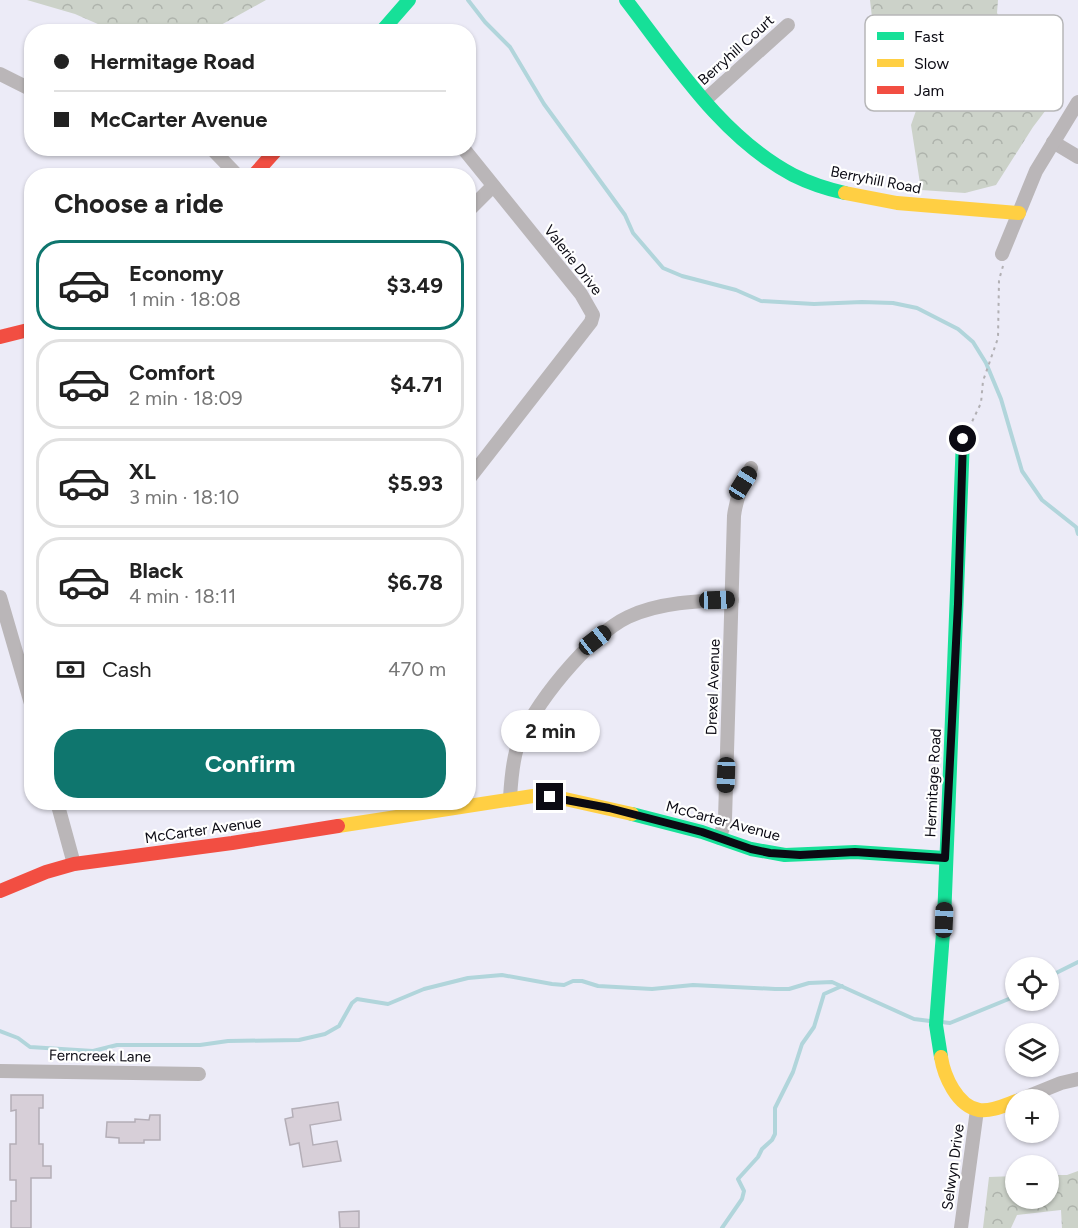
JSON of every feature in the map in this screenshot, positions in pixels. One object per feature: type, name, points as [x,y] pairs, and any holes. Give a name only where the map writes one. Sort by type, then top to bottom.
[{"type":"street","points":[[388,24],[409,0]]},
{"type":"street","name":"Berryhill Road","points":[[626,0],[705,100],[745,142],[768,160],[791,173],[824,188],[867,198],[919,206],[1019,213]]},
{"type":"street","name":"Berryhill Court","points":[[705,100],[788,25]]},
{"type":"street","points":[[0,74],[24,86]]},
{"type":"street","points":[[1002,254],[1036,171],[1078,102]]},
{"type":"street","points":[[1053,142],[1078,157]]},
{"type":"street","points":[[219,156],[230,168]]},
{"type":"street","points":[[260,168],[271,156]]},
{"type":"street","name":"Valerie Drive","points":[[469,156],[581,294],[593,315],[591,322],[476,470]]},
{"type":"street","points":[[476,202],[493,186]]},
{"type":"street","points":[[0,337],[24,330]]},
{"type":"street","name":"Hermitage Road","points":[[963,439],[944,920],[937,1020],[942,1063],[946,1075],[953,1089],[965,1103],[977,1110]]},
{"type":"street","name":"Drexel Avenue","points":[[720,838],[725,819],[735,505],[743,483],[752,468]]},
{"type":"street","points":[[0,597],[24,680]]},
{"type":"street","points":[[510,798],[513,762],[521,738],[540,706],[595,640],[612,626],[642,612],[684,603],[732,600]]},
{"type":"street","name":"McCarter Avenue","points":[[476,803],[533,796],[565,799],[609,808],[720,838],[751,849],[785,855],[855,852],[945,858]]},
{"type":"street","points":[[59,810],[74,864]]},
{"type":"street","name":"McCarter Avenue","points":[[0,891],[46,872],[74,864],[254,839],[435,810]]},
{"type":"street","name":"Ferncreek Lane","points":[[0,1071],[199,1074]]},
{"type":"street","points":[[1045,1089],[1078,1079]]},
{"type":"street","points":[[977,1110],[989,1110],[1005,1104]]},
{"type":"street","name":"Selwyn Drive","points":[[962,1228],[977,1110]]},
{"type":"path","points":[[975,419],[981,403],[983,381],[998,338],[1002,254]]},
{"type":"green space","points":[[27,0],[266,0],[223,24],[98,24],[75,14]]},
{"type":"green space","points":[[870,0],[998,0],[998,15],[872,15]]},
{"type":"green space","points":[[916,111],[1045,111],[996,185],[965,193],[921,190],[911,125]]},
{"type":"green space","points":[[1078,1171],[1078,1228],[1062,1228],[1061,1210],[1017,1215],[1011,1228],[983,1228],[989,1177],[1005,1176],[1005,1209],[1059,1209],[1059,1175]]},
{"type":"building","points":[[11,1095],[43,1095],[43,1108],[39,1108],[39,1144],[43,1144],[43,1166],[51,1166],[51,1178],[31,1178],[31,1228],[11,1228],[11,1201],[16,1201],[16,1180],[10,1180],[10,1144],[16,1144],[16,1110],[11,1111]]},
{"type":"building","points":[[338,1102],[341,1120],[310,1125],[313,1145],[337,1141],[341,1161],[303,1167],[299,1143],[290,1145],[285,1119],[293,1117],[292,1109]]},
{"type":"building","points":[[150,1115],[160,1115],[160,1140],[144,1140],[144,1143],[119,1143],[119,1138],[106,1137],[107,1122],[149,1120]]},
{"type":"building","points":[[359,1211],[359,1228],[340,1228],[339,1212]]},
{"type":"waterway","points":[[468,0],[485,22],[510,47],[544,104],[625,215],[633,233],[663,268],[682,276],[736,290],[761,301],[814,304],[893,303],[917,308],[958,329],[973,342],[986,363],[1001,399],[1022,471],[1042,500],[1076,527],[1078,534]]},
{"type":"waterway","points":[[1059,972],[1078,962]]},
{"type":"waterway","points":[[0,1031],[18,1038],[30,1047],[93,1051],[117,1045],[200,1045],[228,1041],[299,1040],[325,1034],[339,1026],[352,1003],[357,999],[388,1004],[424,989],[468,978],[502,975],[552,984],[564,985],[573,981],[582,981],[598,986],[652,989],[693,985],[789,989],[809,983],[832,982],[914,1019],[930,1021]]},
{"type":"waterway","points":[[722,1228],[742,1199],[744,1191],[738,1179],[775,1134],[775,1108],[793,1072],[802,1044],[814,1027],[824,994],[842,986]]},
{"type":"waterway","points":[[941,1022],[950,1023],[1005,1000]]},
{"type":"traffic: fast","points":[[388,24],[409,0]]},
{"type":"traffic: fast","points":[[626,0],[700,96],[743,140],[767,159],[793,175],[818,186],[845,193]]},
{"type":"traffic: fast","points":[[941,1057],[936,1025],[944,920],[963,439]]},
{"type":"traffic: fast","points":[[632,814],[702,832],[751,849],[785,855],[855,852],[945,858]]},
{"type":"traffic: slow","points":[[845,193],[897,203],[1019,213]]},
{"type":"traffic: slow","points":[[476,805],[533,796],[565,799],[632,814]]},
{"type":"traffic: slow","points":[[338,826],[442,810]]},
{"type":"traffic: slow","points":[[941,1057],[945,1073],[953,1089],[964,1103],[979,1110],[1005,1105]]},
{"type":"traffic: jam","points":[[260,168],[271,156]]},
{"type":"traffic: jam","points":[[0,337],[24,331]]},
{"type":"traffic: jam","points":[[0,891],[46,872],[74,864],[338,826]]},
{"type":"route","points":[[550,797],[609,808],[702,832],[770,853],[800,855],[855,852],[945,858],[958,604],[963,439]]}]
